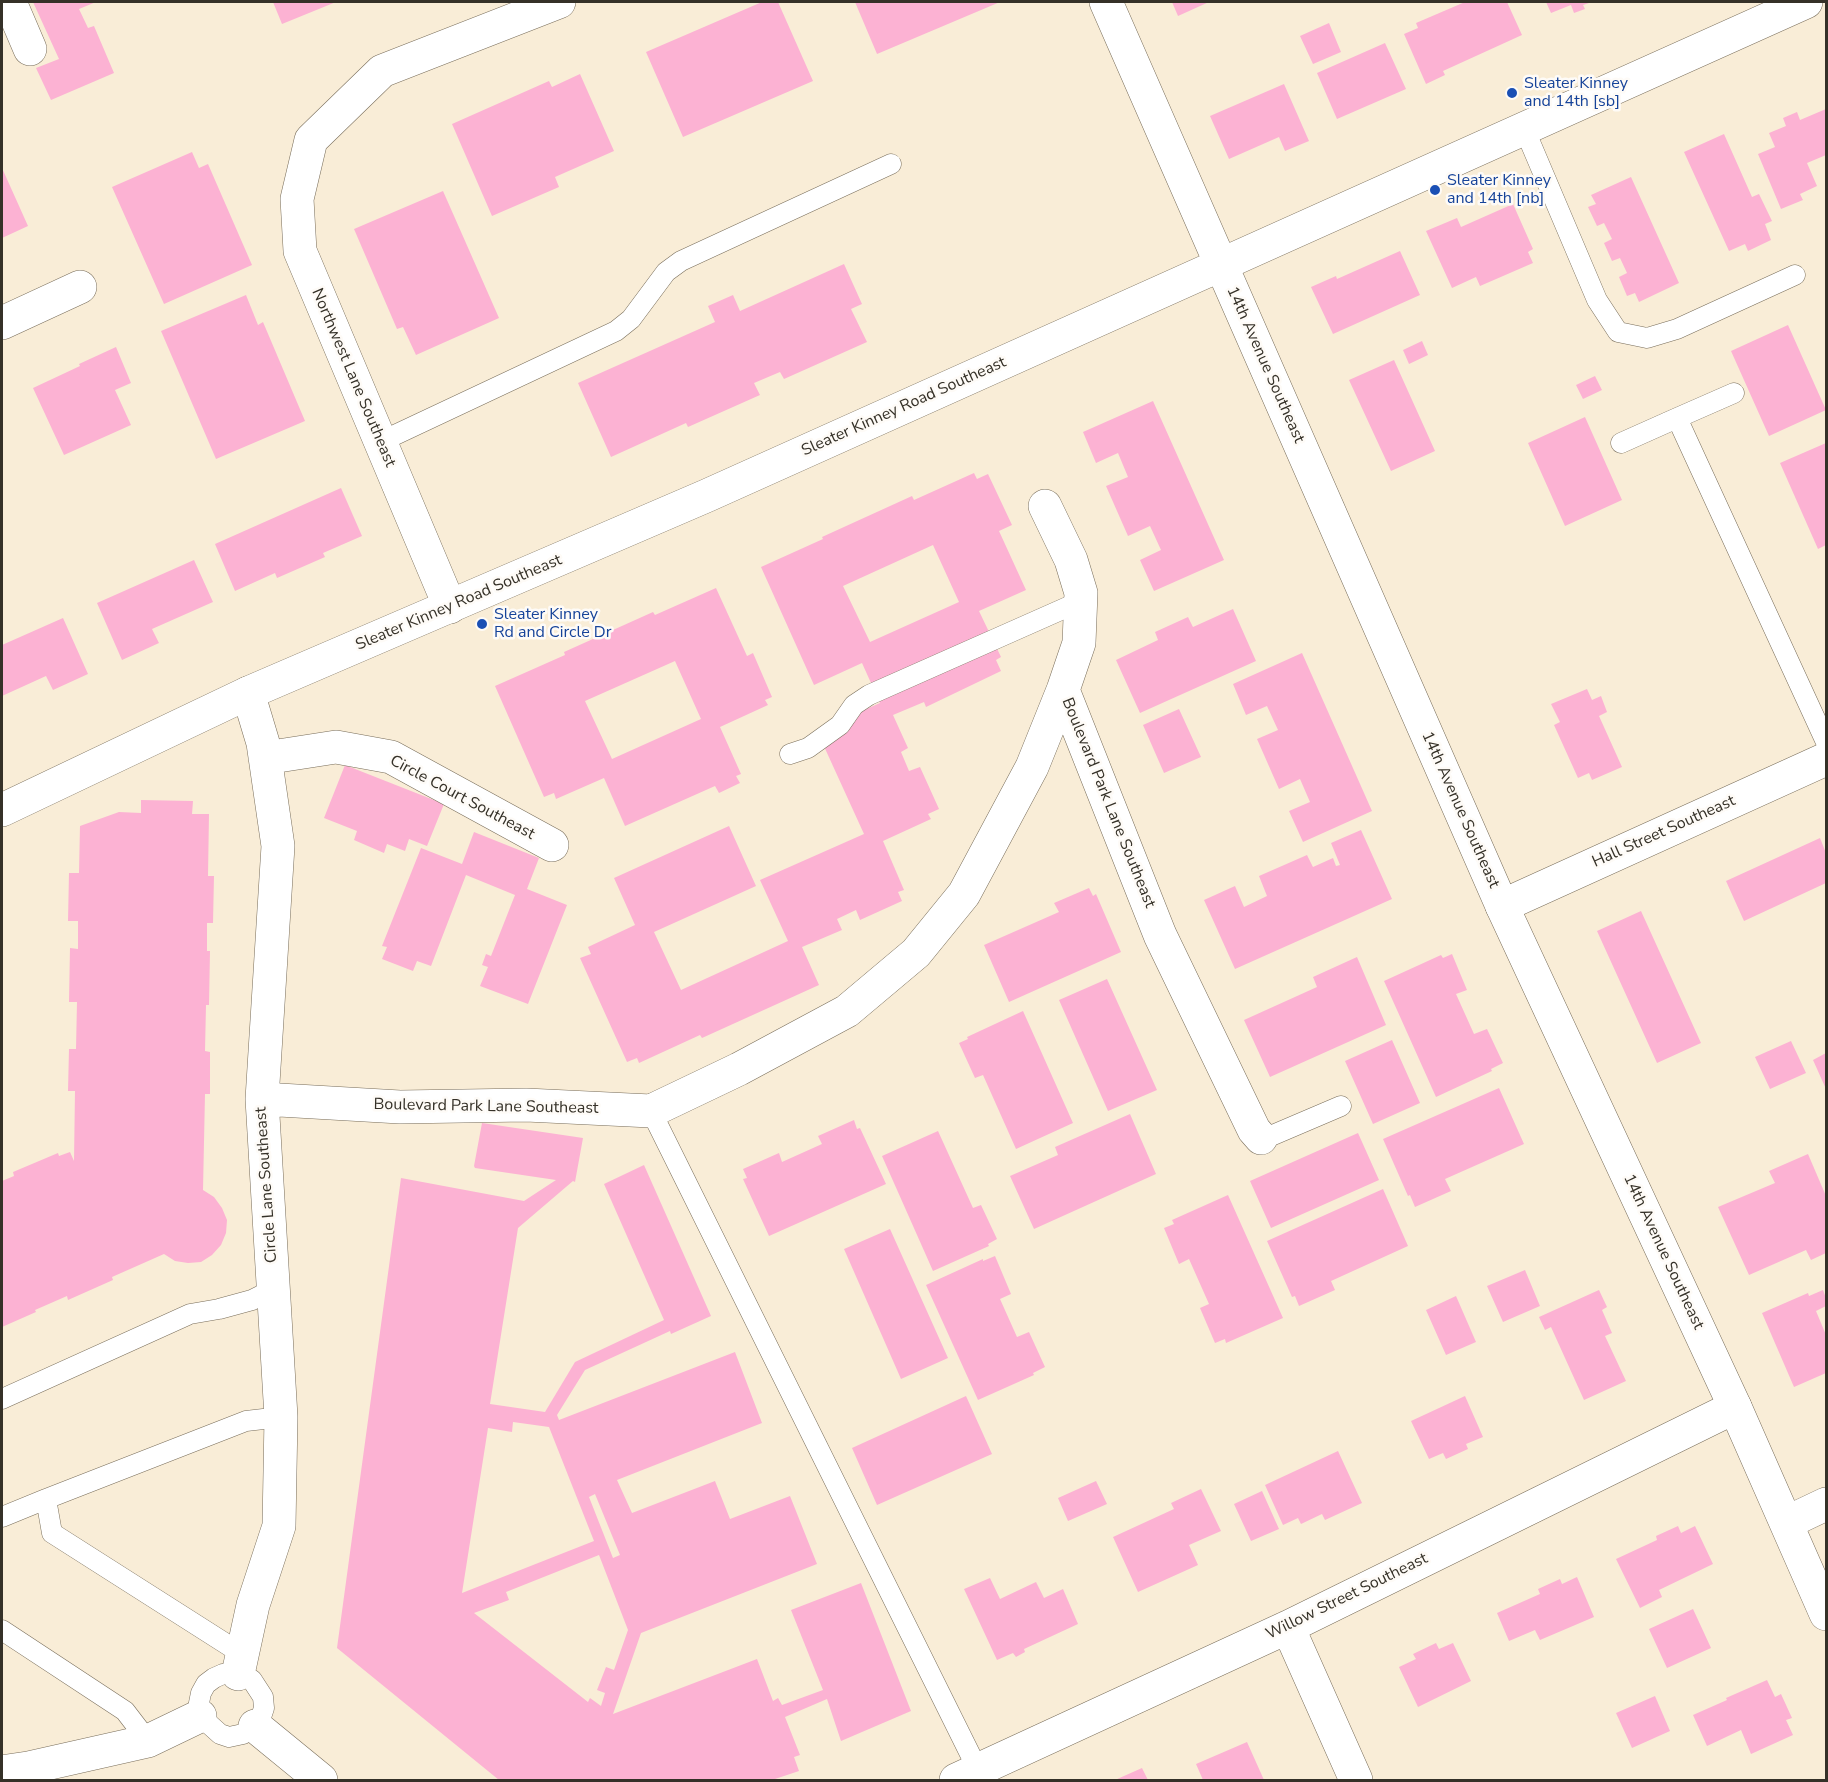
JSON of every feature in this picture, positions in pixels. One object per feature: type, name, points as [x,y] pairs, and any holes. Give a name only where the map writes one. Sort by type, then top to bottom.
[{"type":"street","points":[[10,2],[30,49]]},
{"type":"street","name":"Northwest Lane Southeast","points":[[450,607],[300,251],[297,199],[311,140],[382,71],[559,2]]},
{"type":"street","name":"14th Avenue Southeast","points":[[1106,2],[1502,906],[1788,1522],[1827,1614]]},
{"type":"street","name":"Sleater Kinney Road Southeast","points":[[2,810],[248,693],[706,496],[1806,2]]},
{"type":"street","points":[[2,323],[80,287]]},
{"type":"street","points":[[1045,506],[1071,560],[1081,592],[1079,644],[1063,690]]},
{"type":"street","name":"Boulevard Park Lane Southeast","points":[[262,1099],[400,1107],[526,1104],[651,1111],[739,1069],[848,1011],[916,953],[964,894],[1032,767],[1063,690]]},
{"type":"street","name":"Boulevard Park Lane Southeast","points":[[1063,690],[1160,935],[1254,1130],[1261,1138]]},
{"type":"street","name":"Circle Lane Southeast","points":[[240,1664],[253,1605],[279,1526],[281,1417],[262,1099],[278,846],[265,758],[248,693]]},
{"type":"street","name":"Circle Court Southeast","points":[[265,758],[336,747],[391,757],[552,845]]},
{"type":"street","name":"Hall Street Southeast","points":[[1502,906],[1827,759]]},
{"type":"street","name":"Willow Street Southeast","points":[[967,1775],[1288,1627],[1735,1407]]},
{"type":"street","points":[[1788,1522],[1827,1504]]},
{"type":"street","points":[[1288,1627],[1356,1780]]},
{"type":"street","points":[[2,1773],[148,1741],[200,1716]]},
{"type":"street","points":[[255,1726],[321,1780]]},
{"type":"lane","points":[[1524,128],[1598,300],[1618,332],[1647,338],[1677,329],[1795,275]]},
{"type":"lane","points":[[380,442],[616,331],[631,319],[666,272],[681,261],[891,164]]},
{"type":"lane","points":[[1621,443],[1734,393]]},
{"type":"lane","points":[[1677,418],[1827,741]]},
{"type":"lane","points":[[790,754],[808,748],[840,725],[854,705],[869,695],[1081,601]]},
{"type":"lane","points":[[1261,1138],[1273,1136],[1341,1106]]},
{"type":"lane","points":[[651,1111],[967,1775]]},
{"type":"lane","points":[[2,1399],[190,1314],[252,1300],[274,1289]]},
{"type":"lane","points":[[2,1517],[246,1421],[281,1417]]},
{"type":"lane","points":[[46,1499],[52,1533],[240,1664],[263,1697],[264,1708],[255,1726],[243,1734],[229,1737],[220,1734],[200,1716],[201,1693],[206,1684],[214,1678],[240,1664]]},
{"type":"lane","points":[[2,1630],[124,1711],[148,1741]]},
{"type":"building","points":[[33,2],[96,2],[79,9],[88,28],[94,26],[114,73],[51,100],[36,68],[59,59]]},
{"type":"building","points":[[273,2],[336,2],[282,24]]},
{"type":"building","points":[[762,2],[778,2],[813,81],[683,137],[646,52]]},
{"type":"building","points":[[855,2],[1000,2],[877,54]]},
{"type":"building","points":[[1172,2],[1209,2],[1178,16]]},
{"type":"building","points":[[1465,2],[1507,2],[1522,35],[1443,71],[1445,75],[1426,84],[1404,34],[1418,28],[1416,23]]},
{"type":"building","points":[[1546,2],[1592,2],[1583,5],[1585,9],[1574,13],[1571,5],[1551,13]]},
{"type":"building","points":[[1329,23],[1341,52],[1313,64],[1300,36]]},
{"type":"building","points":[[1385,43],[1406,89],[1337,119],[1317,73]]},
{"type":"building","points":[[580,74],[614,151],[555,177],[559,187],[492,216],[452,124],[549,81],[552,87]]},
{"type":"building","points":[[1284,84],[1309,141],[1285,151],[1279,137],[1229,159],[1210,116]]},
{"type":"building","points":[[1826,109],[1826,155],[1807,163],[1817,186],[1800,194],[1803,200],[1781,209],[1758,154],[1775,147],[1769,133],[1786,126],[1783,118],[1797,112],[1800,120]]},
{"type":"building","points":[[1724,134],[1752,197],[1759,194],[1772,221],[1765,224],[1771,240],[1748,251],[1745,244],[1729,251],[1684,152]]},
{"type":"building","points":[[192,152],[199,168],[208,164],[252,265],[164,304],[112,187]]},
{"type":"building","points":[[2,168],[28,226],[2,238]]},
{"type":"building","points":[[1631,177],[1679,283],[1639,302],[1635,293],[1627,296],[1619,277],[1627,273],[1620,258],[1612,261],[1604,243],[1612,239],[1604,223],[1597,226],[1588,207],[1596,204],[1591,195]]},
{"type":"building","points":[[443,191],[499,318],[416,355],[403,327],[397,329],[354,229]]},
{"type":"building","points":[[1513,204],[1533,249],[1528,252],[1533,263],[1480,286],[1476,277],[1452,288],[1426,231],[1457,218],[1461,227]]},
{"type":"building","points":[[1400,251],[1420,295],[1333,334],[1311,287],[1336,276],[1337,279]]},
{"type":"building","points":[[844,264],[862,304],[851,309],[867,342],[784,379],[780,372],[754,383],[760,395],[688,427],[686,423],[611,457],[578,383],[715,322],[708,306],[733,295],[740,311]]},
{"type":"building","points":[[246,295],[258,325],[263,322],[305,421],[216,459],[161,331]]},
{"type":"building","points":[[1788,325],[1826,410],[1769,436],[1731,351]]},
{"type":"building","points":[[1422,341],[1428,355],[1409,364],[1403,350]]},
{"type":"building","points":[[116,347],[131,383],[115,390],[131,425],[64,455],[33,388]]},
{"type":"building","points":[[1394,360],[1435,451],[1391,471],[1349,380]]},
{"type":"building","points":[[1595,376],[1602,390],[1583,399],[1576,385]]},
{"type":"building","points":[[1153,401],[1224,560],[1154,591],[1140,560],[1161,550],[1150,526],[1128,536],[1106,486],[1128,477],[1118,453],[1096,463],[1083,432]]},
{"type":"building","points":[[1585,417],[1622,500],[1565,526],[1528,443]]},
{"type":"building","points":[[1826,443],[1826,545],[1818,549],[1780,463]]},
{"type":"building","points":[[974,473],[977,479],[988,474],[1012,525],[999,531],[1026,590],[979,611],[1001,657],[996,660],[1001,671],[926,707],[924,702],[893,715],[908,748],[901,752],[909,771],[920,767],[939,809],[928,814],[931,819],[883,841],[904,890],[898,892],[902,901],[860,920],[856,910],[837,919],[842,930],[802,947],[819,985],[702,1038],[700,1035],[639,1063],[637,1058],[627,1062],[580,958],[591,954],[588,947],[635,925],[614,878],[729,826],[756,886],[654,932],[681,990],[788,941],[760,880],[864,834],[817,731],[880,703],[862,663],[814,685],[761,567],[912,496],[914,500]],"holes":[[[933,545],[959,602],[870,642],[843,586]]]},
{"type":"building","points":[[341,488],[362,536],[323,553],[325,557],[277,578],[275,573],[235,591],[215,544]]},
{"type":"building","points":[[194,560],[213,602],[152,629],[159,643],[122,660],[97,603]]},
{"type":"building","points":[[716,588],[747,656],[753,653],[772,697],[765,700],[768,705],[720,727],[741,774],[736,776],[740,783],[719,793],[715,786],[625,826],[604,778],[556,799],[554,793],[544,797],[495,686],[653,612],[655,615]],"holes":[[[675,661],[701,719],[612,759],[585,701]]]},
{"type":"building","points":[[1233,609],[1256,661],[1140,713],[1116,660],[1158,640],[1155,632],[1188,617],[1193,627]]},
{"type":"building","points":[[63,618],[88,674],[53,690],[46,676],[2,696],[2,645]]},
{"type":"building","points":[[1302,653],[1372,811],[1303,842],[1289,811],[1310,802],[1300,779],[1279,789],[1257,739],[1278,730],[1267,706],[1246,715],[1233,684]]},
{"type":"building","points":[[1587,689],[1592,700],[1601,696],[1607,712],[1599,716],[1622,767],[1592,780],[1589,773],[1578,778],[1554,725],[1560,722],[1551,704]]},
{"type":"building","points":[[1179,709],[1201,757],[1164,773],[1143,725]]},
{"type":"building","points":[[345,765],[444,804],[427,846],[409,839],[405,851],[387,844],[384,853],[354,840],[357,831],[324,818]]},
{"type":"building","points":[[141,800],[193,801],[192,814],[209,814],[208,876],[214,876],[213,923],[207,923],[207,951],[210,951],[205,1051],[210,1052],[210,1094],[205,1094],[203,1190],[214,1197],[222,1208],[227,1220],[226,1233],[221,1245],[201,1262],[175,1261],[164,1254],[112,1277],[113,1280],[68,1300],[67,1296],[2,1327],[2,1181],[14,1176],[13,1172],[58,1153],[59,1156],[70,1152],[74,1161],[75,1091],[68,1091],[69,1049],[76,1049],[77,1002],[69,1002],[70,948],[78,949],[78,921],[68,921],[69,873],[79,873],[80,826],[119,812],[141,813]]},
{"type":"building","points":[[1361,830],[1392,899],[1235,969],[1204,900],[1235,886],[1244,907],[1267,896],[1259,876],[1307,855],[1313,867],[1333,858],[1336,866],[1340,865],[1331,843]]},
{"type":"building","points":[[474,832],[539,858],[527,889],[567,905],[528,1004],[480,986],[488,967],[482,965],[486,954],[491,956],[515,895],[466,875],[431,966],[417,961],[413,971],[382,959],[387,947],[382,946],[421,848],[462,864]]},
{"type":"building","points":[[1820,838],[1826,853],[1826,883],[1744,921],[1726,881]]},
{"type":"building","points":[[1089,888],[1093,896],[1096,894],[1121,952],[1009,1002],[984,945],[1059,912],[1054,903]]},
{"type":"building","points":[[1641,911],[1701,1043],[1657,1063],[1597,931]]},
{"type":"building","points":[[1452,954],[1467,990],[1456,994],[1474,1034],[1487,1029],[1503,1063],[1491,1069],[1492,1071],[1436,1097],[1384,981],[1441,955],[1443,958]]},
{"type":"building","points":[[1357,957],[1386,1025],[1270,1077],[1244,1020],[1317,987],[1313,977]]},
{"type":"building","points":[[1107,979],[1157,1090],[1108,1111],[1059,1000]]},
{"type":"building","points":[[1023,1011],[1073,1123],[1016,1149],[983,1075],[975,1078],[959,1043]]},
{"type":"building","points":[[1392,1040],[1420,1103],[1373,1124],[1345,1061]]},
{"type":"building","points":[[1791,1041],[1806,1073],[1770,1089],[1755,1057]]},
{"type":"building","points":[[1826,1053],[1826,1089],[1813,1060]]},
{"type":"building","points":[[1499,1088],[1524,1144],[1445,1179],[1451,1191],[1415,1207],[1383,1139]]},
{"type":"building","points":[[1130,1114],[1156,1174],[1034,1229],[1010,1176],[1058,1155],[1055,1147]]},
{"type":"building","points":[[854,1120],[886,1184],[769,1236],[743,1179],[747,1178],[743,1169],[779,1153],[782,1162],[822,1144],[818,1136]]},
{"type":"building","points":[[482,1123],[583,1138],[575,1182],[573,1181],[518,1228],[490,1404],[545,1412],[575,1362],[664,1320],[604,1184],[644,1165],[711,1316],[671,1334],[670,1331],[585,1370],[557,1415],[559,1420],[735,1352],[762,1423],[617,1480],[632,1513],[715,1481],[730,1519],[790,1496],[817,1564],[641,1633],[613,1714],[757,1659],[773,1701],[778,1698],[782,1705],[823,1690],[791,1610],[861,1583],[911,1711],[841,1741],[827,1699],[785,1717],[800,1755],[794,1757],[799,1771],[772,1780],[499,1780],[337,1648],[401,1178],[524,1201],[556,1180],[475,1168]],"holes":[[[513,1422],[549,1427],[594,1541],[462,1593],[488,1428],[512,1432]],[[595,1494],[620,1555],[613,1558],[589,1497]],[[599,1555],[628,1630],[614,1670],[606,1667],[597,1690],[605,1693],[601,1706],[590,1698],[588,1702],[474,1613],[509,1600],[506,1592]]]},
{"type":"building","points":[[938,1131],[973,1208],[981,1205],[997,1239],[988,1244],[989,1246],[933,1271],[882,1156]]},
{"type":"building","points":[[1358,1133],[1379,1180],[1271,1228],[1250,1181]]},
{"type":"building","points":[[1808,1154],[1826,1196],[1826,1253],[1811,1260],[1806,1250],[1749,1275],[1718,1207],[1775,1183],[1769,1171]]},
{"type":"building","points":[[1383,1189],[1408,1246],[1331,1281],[1335,1290],[1299,1306],[1295,1296],[1292,1297],[1267,1241]]},
{"type":"building","points":[[1228,1195],[1283,1318],[1226,1343],[1225,1339],[1215,1343],[1200,1308],[1209,1304],[1189,1259],[1179,1264],[1164,1228],[1174,1224],[1172,1220]]},
{"type":"building","points":[[890,1229],[948,1358],[901,1379],[844,1249]]},
{"type":"building","points":[[995,1256],[1011,1294],[1000,1299],[1017,1337],[1029,1332],[1045,1367],[1033,1373],[1034,1375],[978,1400],[926,1285],[983,1259],[983,1261]]},
{"type":"building","points":[[1525,1270],[1540,1306],[1503,1322],[1487,1286]]},
{"type":"building","points":[[1599,1290],[1607,1307],[1602,1310],[1612,1333],[1605,1336],[1626,1381],[1584,1400],[1551,1327],[1545,1330],[1539,1317]]},
{"type":"building","points":[[1823,1290],[1826,1306],[1816,1311],[1826,1335],[1826,1373],[1794,1387],[1762,1313],[1808,1293],[1809,1296]]},
{"type":"building","points":[[1456,1296],[1476,1342],[1446,1355],[1426,1310]]},
{"type":"building","points":[[966,1396],[992,1454],[877,1505],[852,1448]]},
{"type":"building","points":[[1465,1396],[1483,1437],[1466,1444],[1468,1449],[1446,1459],[1443,1453],[1429,1459],[1411,1421]]},
{"type":"building","points":[[1338,1451],[1362,1503],[1325,1520],[1322,1514],[1301,1524],[1298,1518],[1283,1525],[1265,1485]]},
{"type":"building","points":[[1096,1481],[1107,1504],[1068,1521],[1058,1498]]},
{"type":"building","points":[[1201,1489],[1221,1531],[1189,1545],[1198,1565],[1138,1592],[1113,1537],[1174,1509],[1171,1503]]},
{"type":"building","points":[[1262,1491],[1279,1529],[1251,1541],[1234,1504]]},
{"type":"building","points":[[1678,1526],[1681,1533],[1695,1526],[1713,1564],[1659,1590],[1662,1597],[1640,1608],[1616,1559],[1657,1540],[1656,1536]]},
{"type":"building","points":[[1577,1577],[1594,1617],[1540,1640],[1535,1630],[1509,1641],[1497,1613],[1540,1594],[1538,1589],[1560,1579],[1562,1584]]},
{"type":"building","points":[[990,1578],[1000,1599],[1036,1582],[1044,1598],[1063,1589],[1078,1624],[1024,1649],[1025,1652],[1016,1657],[1013,1653],[997,1660],[964,1589]]},
{"type":"building","points":[[1693,1609],[1711,1648],[1667,1668],[1649,1629]]},
{"type":"building","points":[[1436,1643],[1439,1649],[1453,1643],[1471,1681],[1418,1707],[1399,1667],[1416,1659],[1413,1654]]},
{"type":"building","points":[[1767,1680],[1775,1697],[1781,1694],[1792,1718],[1786,1720],[1793,1735],[1751,1754],[1741,1730],[1707,1746],[1693,1715]]},
{"type":"building","points":[[1655,1696],[1670,1731],[1632,1748],[1616,1713]]},
{"type":"building","points":[[1247,1742],[1264,1780],[1203,1780],[1196,1764]]},
{"type":"building","points":[[1142,1768],[1148,1780],[1115,1780]]},
{"type":"place","name":"Sleater Kinney and 14th [sb]","points":[[1512,93]]},
{"type":"place","name":"Sleater Kinney and 14th [nb]","points":[[1435,190]]},
{"type":"place","name":"Sleater Kinney Rd and Circle Dr","points":[[482,624]]}]
